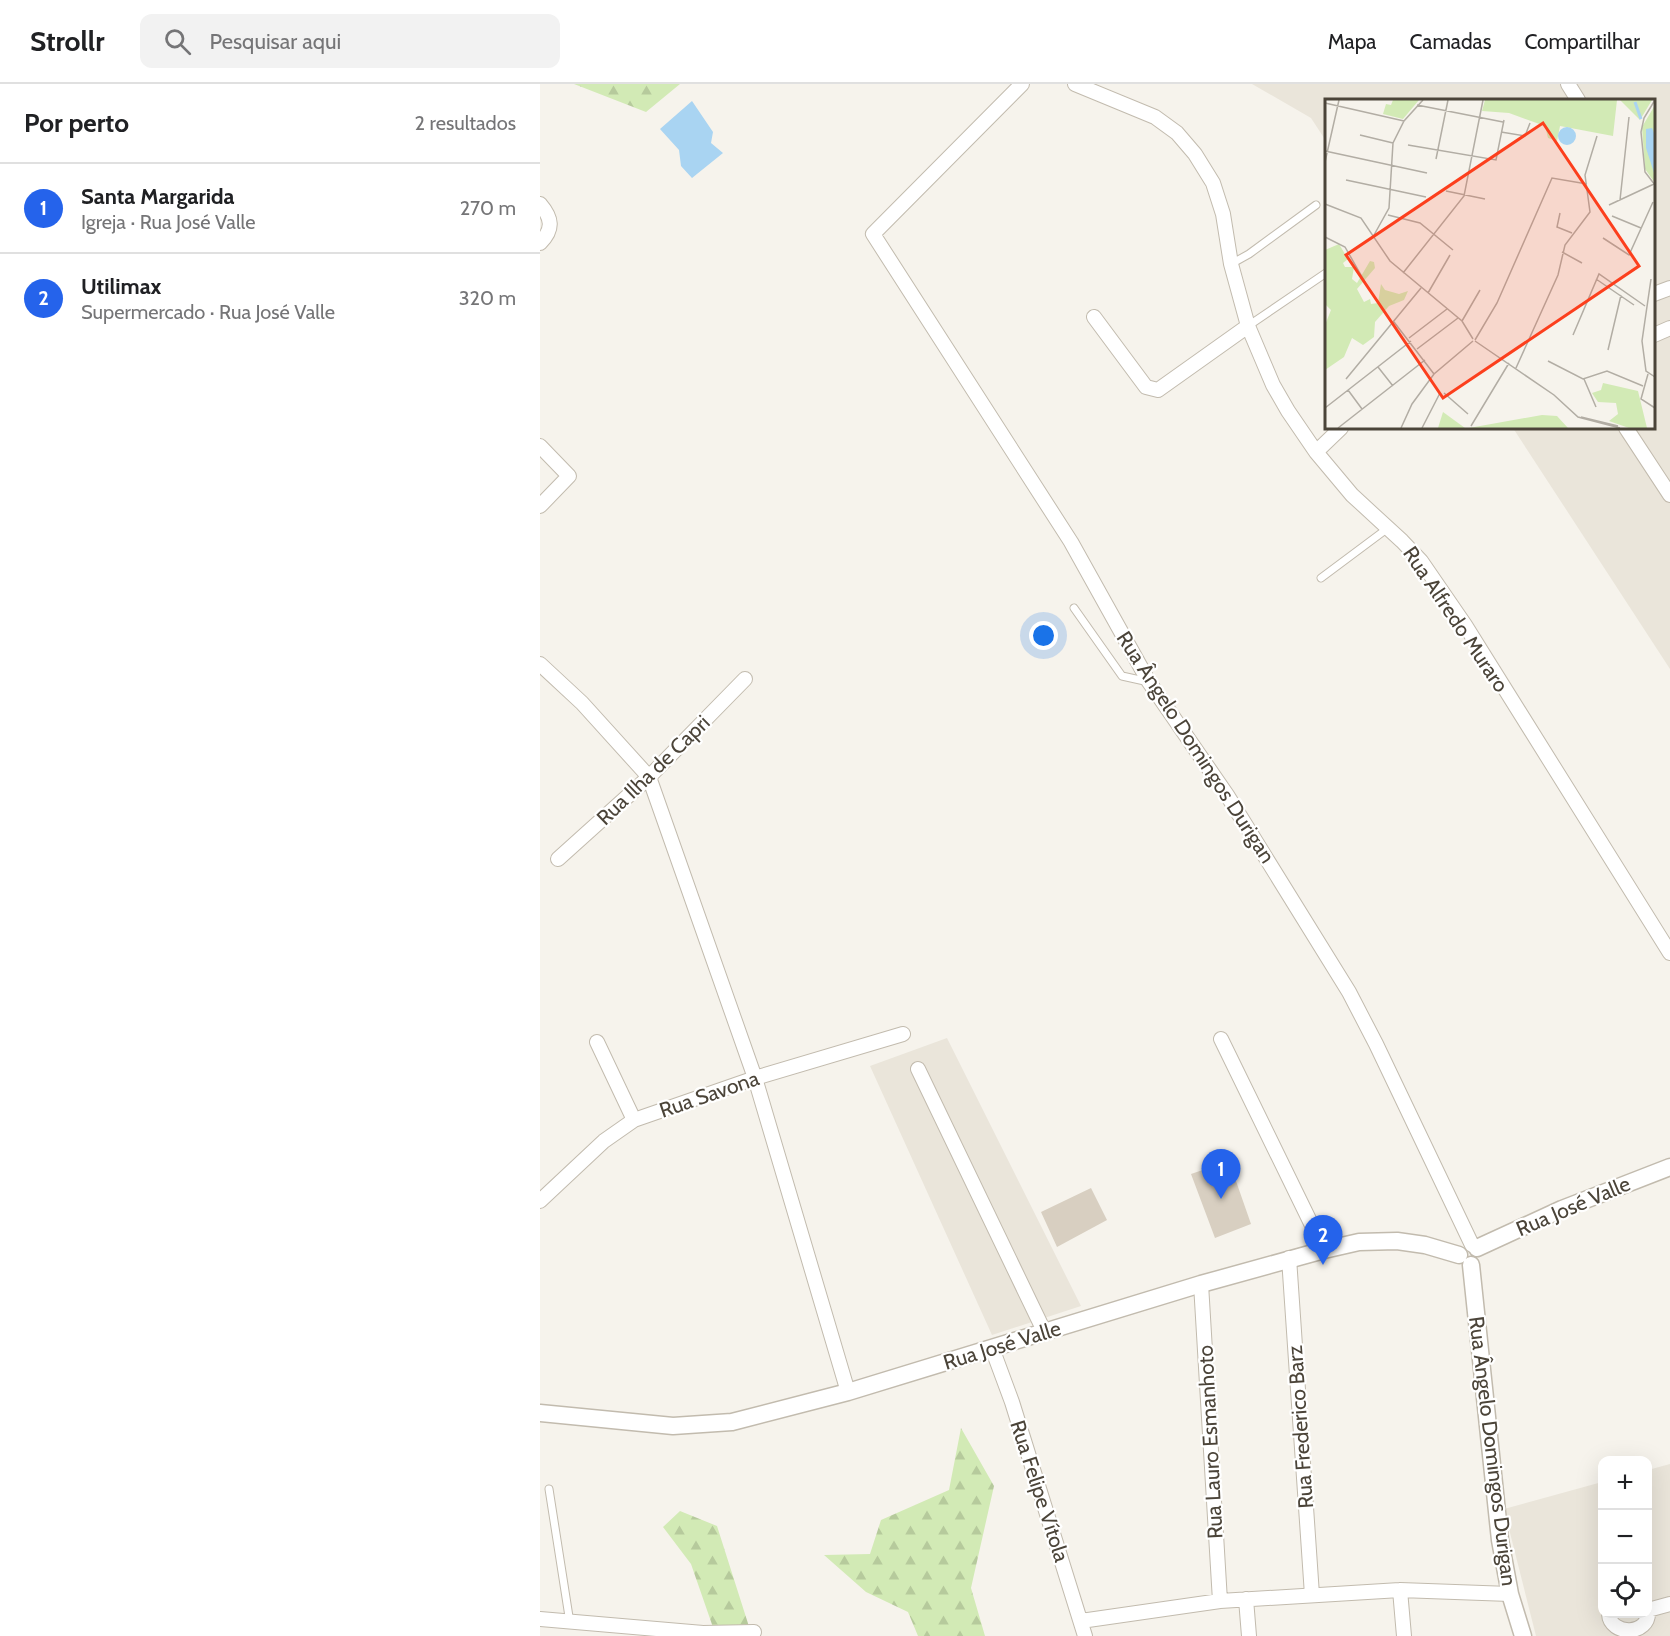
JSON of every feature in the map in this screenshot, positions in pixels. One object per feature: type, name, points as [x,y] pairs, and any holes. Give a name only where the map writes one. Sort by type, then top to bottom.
[{"type":"street","name":"Rua Ângelo Domingos Durigan","points":[[1022,84],[873,234],[1071,542],[1149,682],[1227,795],[1349,992],[1376,1044],[1470,1253],[1496,1514],[1510,1594],[1523,1636]]},
{"type":"street","name":"Rua Alfredo Muraro","points":[[1075,84],[1155,117],[1177,133],[1195,154],[1213,183],[1223,214],[1231,264],[1248,326],[1273,385],[1316,452],[1352,495],[1421,561],[1459,616],[1670,953]]},
{"type":"street","points":[[1568,84],[1577,99]]},
{"type":"street","points":[[540,204],[549,214],[551,226],[540,243]]},
{"type":"street","points":[[1655,293],[1670,288]]},
{"type":"street","points":[[1094,317],[1146,387],[1158,390],[1248,326]]},
{"type":"street","points":[[1655,334],[1670,328]]},
{"type":"street","points":[[1316,452],[1340,429]]},
{"type":"street","points":[[1627,429],[1670,495]]},
{"type":"street","points":[[540,446],[569,476],[540,506]]},
{"type":"street","points":[[540,664],[582,703],[649,777],[755,1078],[848,1392]]},
{"type":"street","name":"Rua Ilha de Capri","points":[[558,860],[649,777],[746,679]]},
{"type":"street","name":"Rua Savona","points":[[540,1201],[604,1141],[634,1120],[755,1078],[903,1034]]},
{"type":"street","points":[[1221,1039],[1324,1250]]},
{"type":"street","points":[[597,1042],[634,1120]]},
{"type":"street","points":[[918,1069],[1044,1331]]},
{"type":"street","name":"Rua José Valle","points":[[540,1413],[673,1426],[732,1422],[848,1392],[1289,1258],[1359,1242],[1397,1241],[1470,1253],[1562,1209],[1670,1167]]},
{"type":"street","name":"Rua Frederico Barz","points":[[1289,1258],[1312,1595]]},
{"type":"street","name":"Rua Lauro Esmanhoto","points":[[1201,1284],[1220,1601]]},
{"type":"street","name":"Rua Felipe Vítola","points":[[992,1348],[1012,1402],[1085,1636]]},
{"type":"street","points":[[1400,1590],[1404,1636]]},
{"type":"street","points":[[1081,1621],[1246,1599],[1400,1590],[1510,1594]]},
{"type":"street","points":[[1246,1599],[1249,1636]]},
{"type":"street","points":[[1652,1609],[1670,1604]]},
{"type":"street","points":[[1609,1618],[1614,1629],[1625,1635],[1632,1635],[1643,1628],[1646,1618]]},
{"type":"street","points":[[540,1620],[703,1632],[754,1632]]},
{"type":"lane","points":[[1231,264],[1249,254],[1317,205]]},
{"type":"lane","points":[[1248,326],[1325,274]]},
{"type":"lane","points":[[1322,578],[1388,528]]},
{"type":"lane","points":[[1074,608],[1122,676],[1149,682]]},
{"type":"lane","points":[[549,1489],[570,1623]]},
{"type":"shaded area","points":[[1252,84],[1670,84],[1670,669],[1514,429],[1655,429],[1655,99],[1325,99],[1325,139],[1311,118]]},
{"type":"shaded area","points":[[947,1038],[1081,1306],[992,1335],[870,1066]]},
{"type":"shaded area","points":[[1670,1464],[1670,1636],[1536,1636],[1504,1509],[1598,1483],[1598,1618],[1652,1618],[1652,1469]]},
{"type":"green space","points":[[574,84],[680,84],[646,112]]},
{"type":"green space","points":[[961,1428],[994,1486],[971,1588],[985,1636],[918,1636],[908,1612],[866,1592],[824,1555],[870,1554],[881,1520],[949,1490]]},
{"type":"green space","points":[[680,1511],[717,1526],[752,1636],[716,1636],[691,1564],[663,1527]]},
{"type":"water","points":[[692,101],[713,132],[711,143],[723,153],[692,178],[681,166],[679,150],[660,129]]},
{"type":"building","points":[[1229,1161],[1251,1224],[1215,1238],[1191,1174]]},
{"type":"building","points":[[1091,1188],[1107,1220],[1057,1247],[1041,1212]]},
{"type":"place","name":"Santa Margarida","points":[[1221,1199]]},
{"type":"place","name":"Utilimax","points":[[1323,1265]]}]
